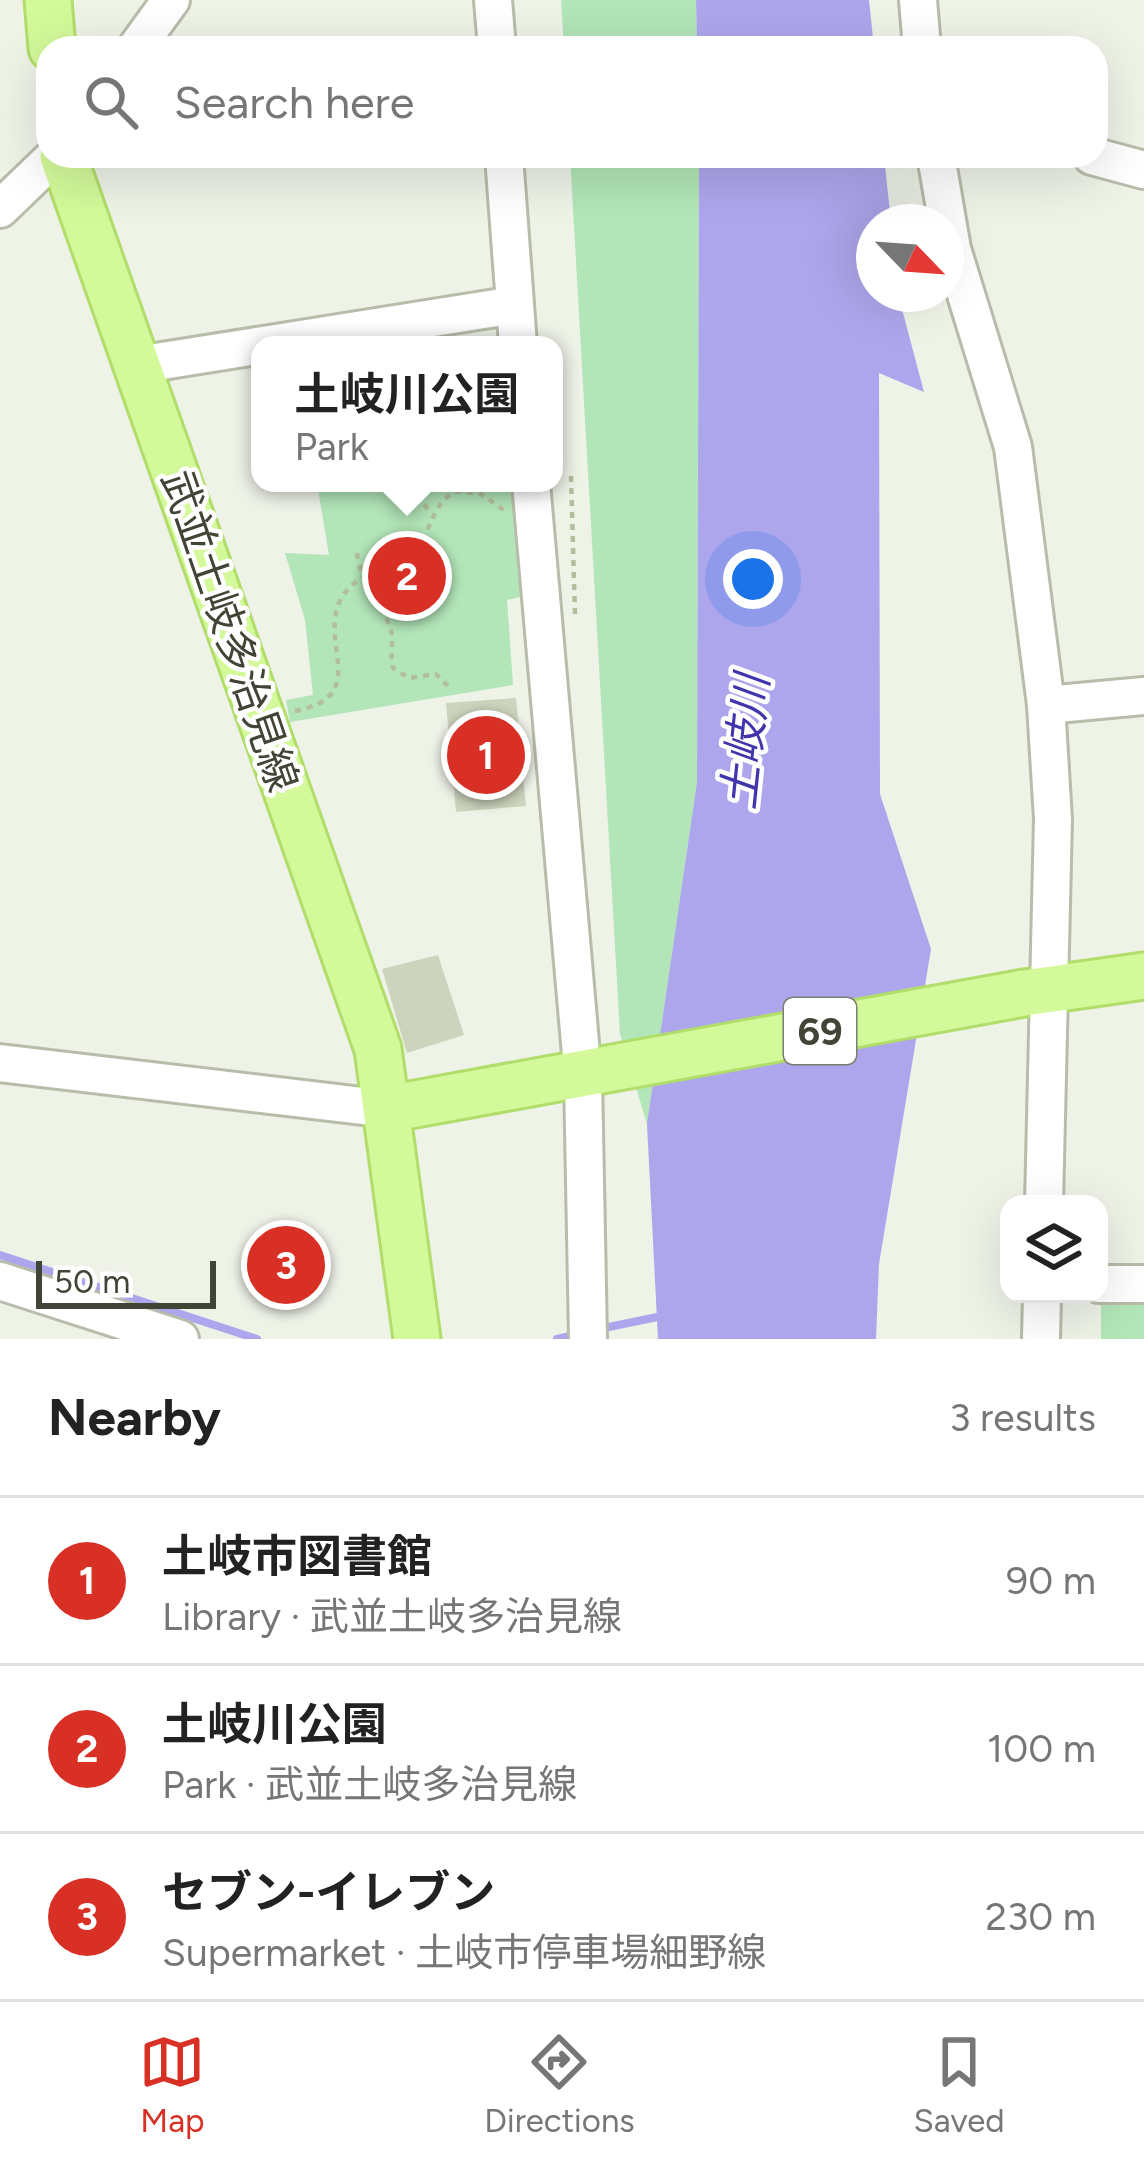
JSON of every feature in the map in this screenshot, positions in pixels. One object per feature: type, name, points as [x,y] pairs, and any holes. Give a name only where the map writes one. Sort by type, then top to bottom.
[{"type":"main road","points":[[48,0],[51,36]]},
{"type":"main road","name":"武並土岐多治見線","points":[[64,168],[378,1049],[417,1337]]},
{"type":"main road","name":"69","points":[[388,1108],[1036,991],[1144,976]]},
{"type":"street","points":[[145,36],[171,0]]},
{"type":"street","points":[[493,0],[495,36]]},
{"type":"street","points":[[918,0],[921,36]]},
{"type":"street","points":[[1108,160],[1144,170]]},
{"type":"street","points":[[0,208],[45,168]]},
{"type":"street","points":[[505,168],[517,336]]},
{"type":"street","points":[[938,168],[952,249],[1013,447],[1046,705],[1053,819],[1036,991],[1044,1195]]},
{"type":"street","points":[[316,336],[515,305]]},
{"type":"street","points":[[137,364],[251,346]]},
{"type":"street","points":[[532,500],[599,1073],[588,1339]]},
{"type":"street","points":[[1046,705],[1144,696]]},
{"type":"street","points":[[0,1064],[388,1108]]},
{"type":"street","points":[[0,1281],[180,1339]]},
{"type":"street","points":[[1108,1284],[1144,1284]]},
{"type":"street","points":[[1041,1339],[1042,1303]]},
{"type":"path","points":[[418,492],[430,514]]},
{"type":"path","points":[[261,718],[317,707],[329,698],[340,664],[335,616],[343,596],[364,574],[410,552],[430,514],[447,496],[458,492]]},
{"type":"path","points":[[468,492],[505,511],[532,500]]},
{"type":"path","points":[[357,554],[390,628],[393,668],[410,678],[436,674],[450,688]]},
{"type":"green space","points":[[561,0],[696,0],[697,36],[563,36]]},
{"type":"green space","points":[[571,168],[699,168],[697,782],[647,1124],[620,1034]]},
{"type":"green space","points":[[318,492],[515,492],[525,596],[507,600],[513,685],[290,722],[286,700],[313,695],[305,620],[285,553],[329,555]]},
{"type":"green space","points":[[1144,1294],[1144,1339],[1101,1339],[1101,1303],[1108,1303],[1108,1296]]},
{"type":"water","points":[[696,0],[869,0],[873,36],[697,36]]},
{"type":"water","name":"土岐川","points":[[699,168],[885,168],[889,204],[856,204],[856,312],[903,312],[924,392],[879,373],[880,794],[931,949],[879,1264],[876,1339],[658,1339],[647,1124],[697,782]]},
{"type":"building","points":[[516,698],[526,806],[456,812],[446,703]]},
{"type":"building","points":[[438,955],[464,1035],[407,1053],[382,969]]},
{"type":"building","points":[[297,1225],[306,1303],[266,1307],[261,1230]]},
{"type":"waterway","points":[[0,1255],[257,1339]]},
{"type":"waterway","points":[[599,1329],[667,1315]]},
{"type":"waterway","points":[[557,1339],[579,1334]]},
{"type":"place","name":"土岐川公園","points":[[407,576]]},
{"type":"place","name":"土岐市図書館","points":[[486,755]]},
{"type":"place","name":"セブン-イレブン","points":[[286,1265]]}]
